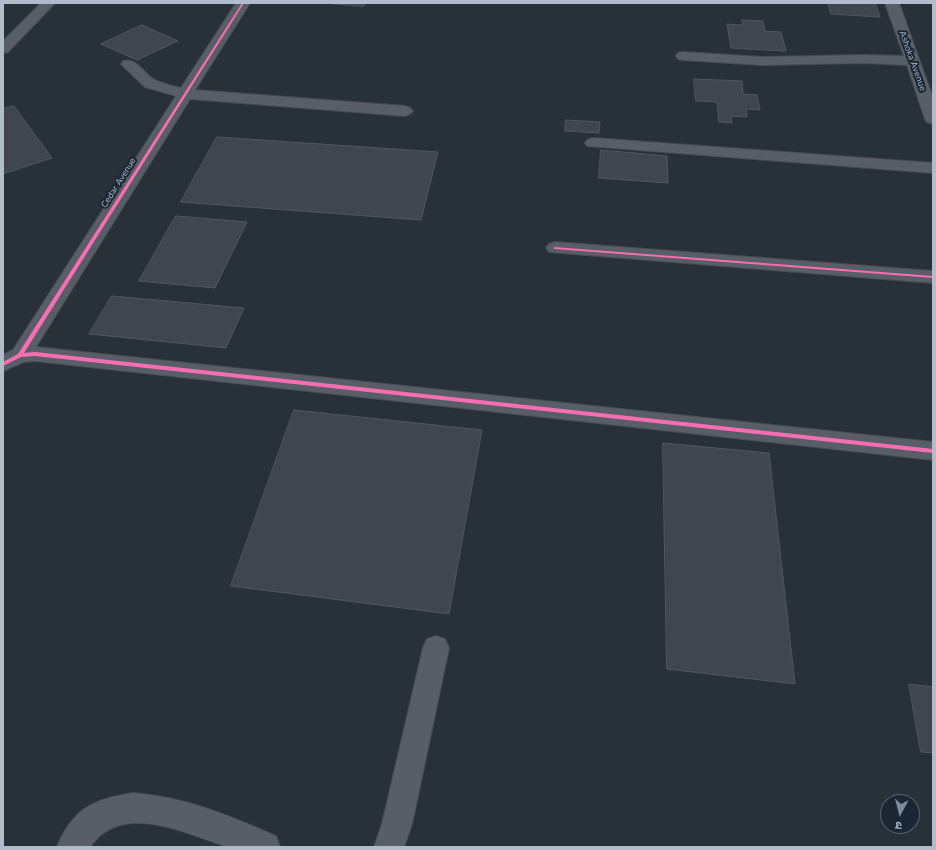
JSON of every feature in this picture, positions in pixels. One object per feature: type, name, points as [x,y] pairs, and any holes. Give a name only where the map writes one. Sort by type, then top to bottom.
[{"type":"street","points":[[3,49],[48,3]]},
{"type":"street","name":"Cedar Avenue","points":[[11,359],[243,3]]},
{"type":"street","name":"Ashoka Avenue","points":[[892,3],[933,119]]},
{"type":"street","points":[[683,56],[762,61],[864,59],[912,61]]},
{"type":"street","points":[[128,64],[150,84],[185,94],[405,111]]},
{"type":"street","points":[[593,143],[933,168]]},
{"type":"street","points":[[555,248],[933,277]]},
{"type":"street","points":[[11,359],[43,355],[933,451]]},
{"type":"street","points":[[389,847],[397,824],[436,648]]},
{"type":"street","points":[[72,847],[76,836],[90,821],[116,809],[145,808],[192,817],[265,847]]},
{"type":"building","points":[[323,3],[365,3],[364,6]]},
{"type":"building","points":[[828,3],[875,3],[880,17],[831,14]]},
{"type":"building","points":[[742,20],[763,21],[765,31],[781,32],[786,51],[731,48],[727,24],[743,25]]},
{"type":"building","points":[[142,25],[178,41],[137,60],[101,44]]},
{"type":"building","points":[[694,79],[742,81],[743,94],[757,95],[760,110],[746,109],[747,117],[731,116],[732,123],[719,122],[717,102],[696,101]]},
{"type":"building","points":[[14,106],[52,158],[3,174],[3,109]]},
{"type":"building","points":[[566,120],[600,122],[599,133],[565,131]]},
{"type":"building","points":[[217,137],[438,152],[421,220],[181,202]]},
{"type":"building","points":[[601,150],[667,156],[668,183],[599,178]]},
{"type":"building","points":[[176,216],[247,222],[215,288],[139,281]]},
{"type":"building","points":[[112,296],[244,308],[226,348],[89,334]]},
{"type":"building","points":[[294,410],[482,430],[449,614],[231,586]]},
{"type":"building","points":[[663,443],[769,453],[795,684],[667,669]]},
{"type":"building","points":[[909,684],[933,687],[933,753],[921,752]]},
{"type":"cycle path","points":[[3,364],[20,355],[243,3]]},
{"type":"cycle path","points":[[555,248],[933,277]]},
{"type":"cycle path","points":[[20,355],[35,354],[933,451]]}]
